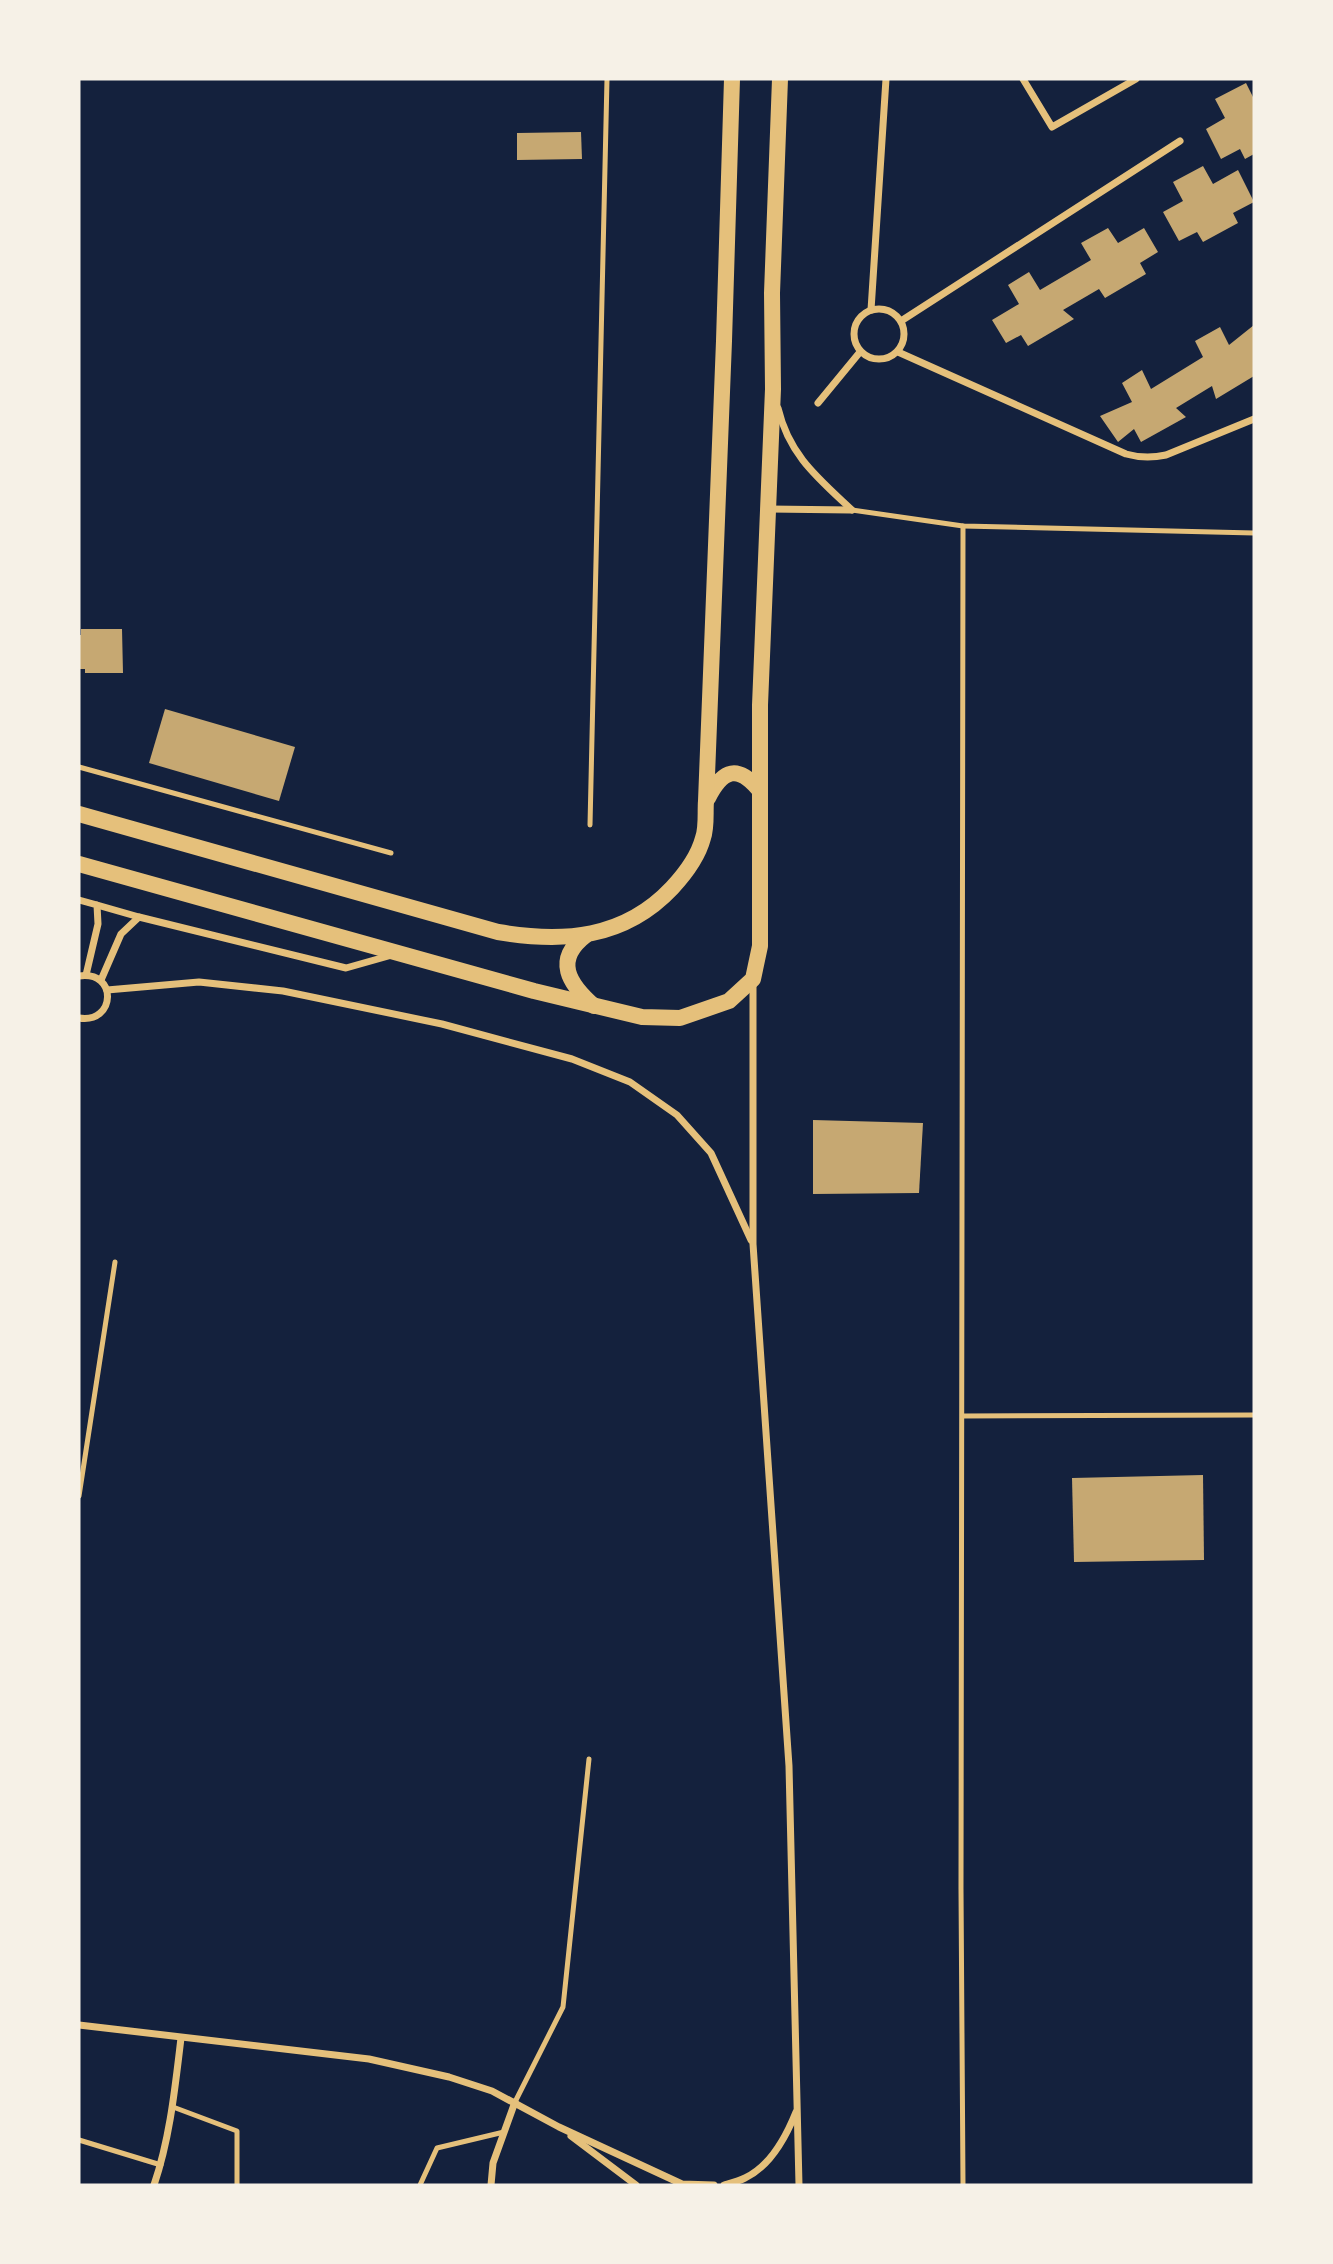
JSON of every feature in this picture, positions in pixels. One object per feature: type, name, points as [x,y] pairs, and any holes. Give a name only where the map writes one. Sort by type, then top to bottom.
[{"type":"main road","points":[[79,814],[498,932],[531,937],[586,935],[620,926],[660,902],[686,874],[704,837],[732,79]]},
{"type":"main road","points":[[79,864],[596,1007],[642,1017],[680,1018],[729,1001],[753,979],[760,946],[760,705],[773,389],[772,293],[780,79]]},
{"type":"main road","points":[[706,800],[717,781],[725,775],[737,773],[751,779],[760,791]]},
{"type":"main road","points":[[586,935],[576,942],[569,953],[566,967],[572,982],[596,1007]]},
{"type":"street","points":[[871,310],[886,79]]},
{"type":"street","points":[[1023,79],[1052,127],[1136,79]]},
{"type":"street","points":[[901,321],[1181,141]]},
{"type":"street","points":[[871,310],[888,311],[901,321],[904,337],[898,352],[883,360],[875,360],[860,352],[855,345],[854,328],[857,320],[871,310]]},
{"type":"street","points":[[818,403],[860,352]]},
{"type":"street","points":[[898,352],[1139,458],[1166,455],[1254,419]]},
{"type":"street","points":[[773,389],[781,421],[794,452],[852,510]]},
{"type":"street","points":[[768,509],[852,510]]},
{"type":"street","points":[[79,900],[345,968],[399,953]]},
{"type":"street","points":[[79,1020],[89,1019],[102,1012],[108,998],[101,980],[82,975],[99,924],[97,905]]},
{"type":"street","points":[[101,980],[121,934],[139,917]]},
{"type":"street","points":[[753,979],[753,1244],[789,1766],[799,2185]]},
{"type":"street","points":[[107,990],[199,982],[283,991],[442,1024],[572,1059],[630,1082],[677,1115],[711,1153],[753,1244]]},
{"type":"street","points":[[79,2027],[369,2059],[449,2077],[492,2091],[559,2127],[683,2185],[714,2185]]},
{"type":"street","points":[[154,2185],[173,2107],[181,2039]]},
{"type":"street","points":[[724,2185],[747,2178],[775,2152],[786,2137],[796,2113],[798,2087]]},
{"type":"street","points":[[491,2185],[494,2163],[514,2102]]},
{"type":"street","points":[[559,2127],[636,2185]]},
{"type":"lane","points":[[590,825],[607,79]]},
{"type":"lane","points":[[852,510],[963,526],[1254,533]]},
{"type":"lane","points":[[963,526],[963,2185]]},
{"type":"lane","points":[[79,767],[391,853]]},
{"type":"lane","points":[[79,1496],[115,1262]]},
{"type":"lane","points":[[963,1416],[1254,1415]]},
{"type":"lane","points":[[514,2102],[564,2007],[589,1759]]},
{"type":"lane","points":[[173,2107],[237,2131],[237,2185]]},
{"type":"lane","points":[[421,2185],[437,2148],[504,2132]]},
{"type":"lane","points":[[79,2140],[161,2165]]},
{"type":"building","points":[[1246,83],[1254,99],[1254,154],[1245,159],[1240,149],[1221,159],[1206,129],[1225,118],[1215,99]]},
{"type":"building","points":[[581,132],[582,159],[517,160],[517,133]]},
{"type":"building","points":[[1203,166],[1213,184],[1238,170],[1254,202],[1233,213],[1238,223],[1203,242],[1197,232],[1179,241],[1163,212],[1183,201],[1173,182]]},
{"type":"building","points":[[1108,228],[1118,243],[1144,228],[1158,252],[1140,263],[1146,274],[1105,298],[1099,289],[1063,310],[1074,319],[1028,346],[1021,335],[1006,343],[992,320],[1019,304],[1008,285],[1029,272],[1040,290],[1091,260],[1081,243]]},
{"type":"building","points":[[1254,325],[1254,376],[1216,399],[1212,386],[1176,408],[1186,417],[1141,442],[1134,429],[1118,442],[1100,416],[1132,402],[1122,383],[1142,370],[1151,389],[1203,357],[1195,341],[1220,327],[1229,345]]},
{"type":"building","points":[[81,629],[122,629],[123,673],[85,673],[85,669],[79,669]]},
{"type":"building","points":[[165,709],[295,747],[279,801],[149,763]]},
{"type":"building","points":[[813,1120],[923,1123],[919,1193],[813,1194]]},
{"type":"building","points":[[1203,1475],[1204,1560],[1074,1562],[1072,1478]]}]
